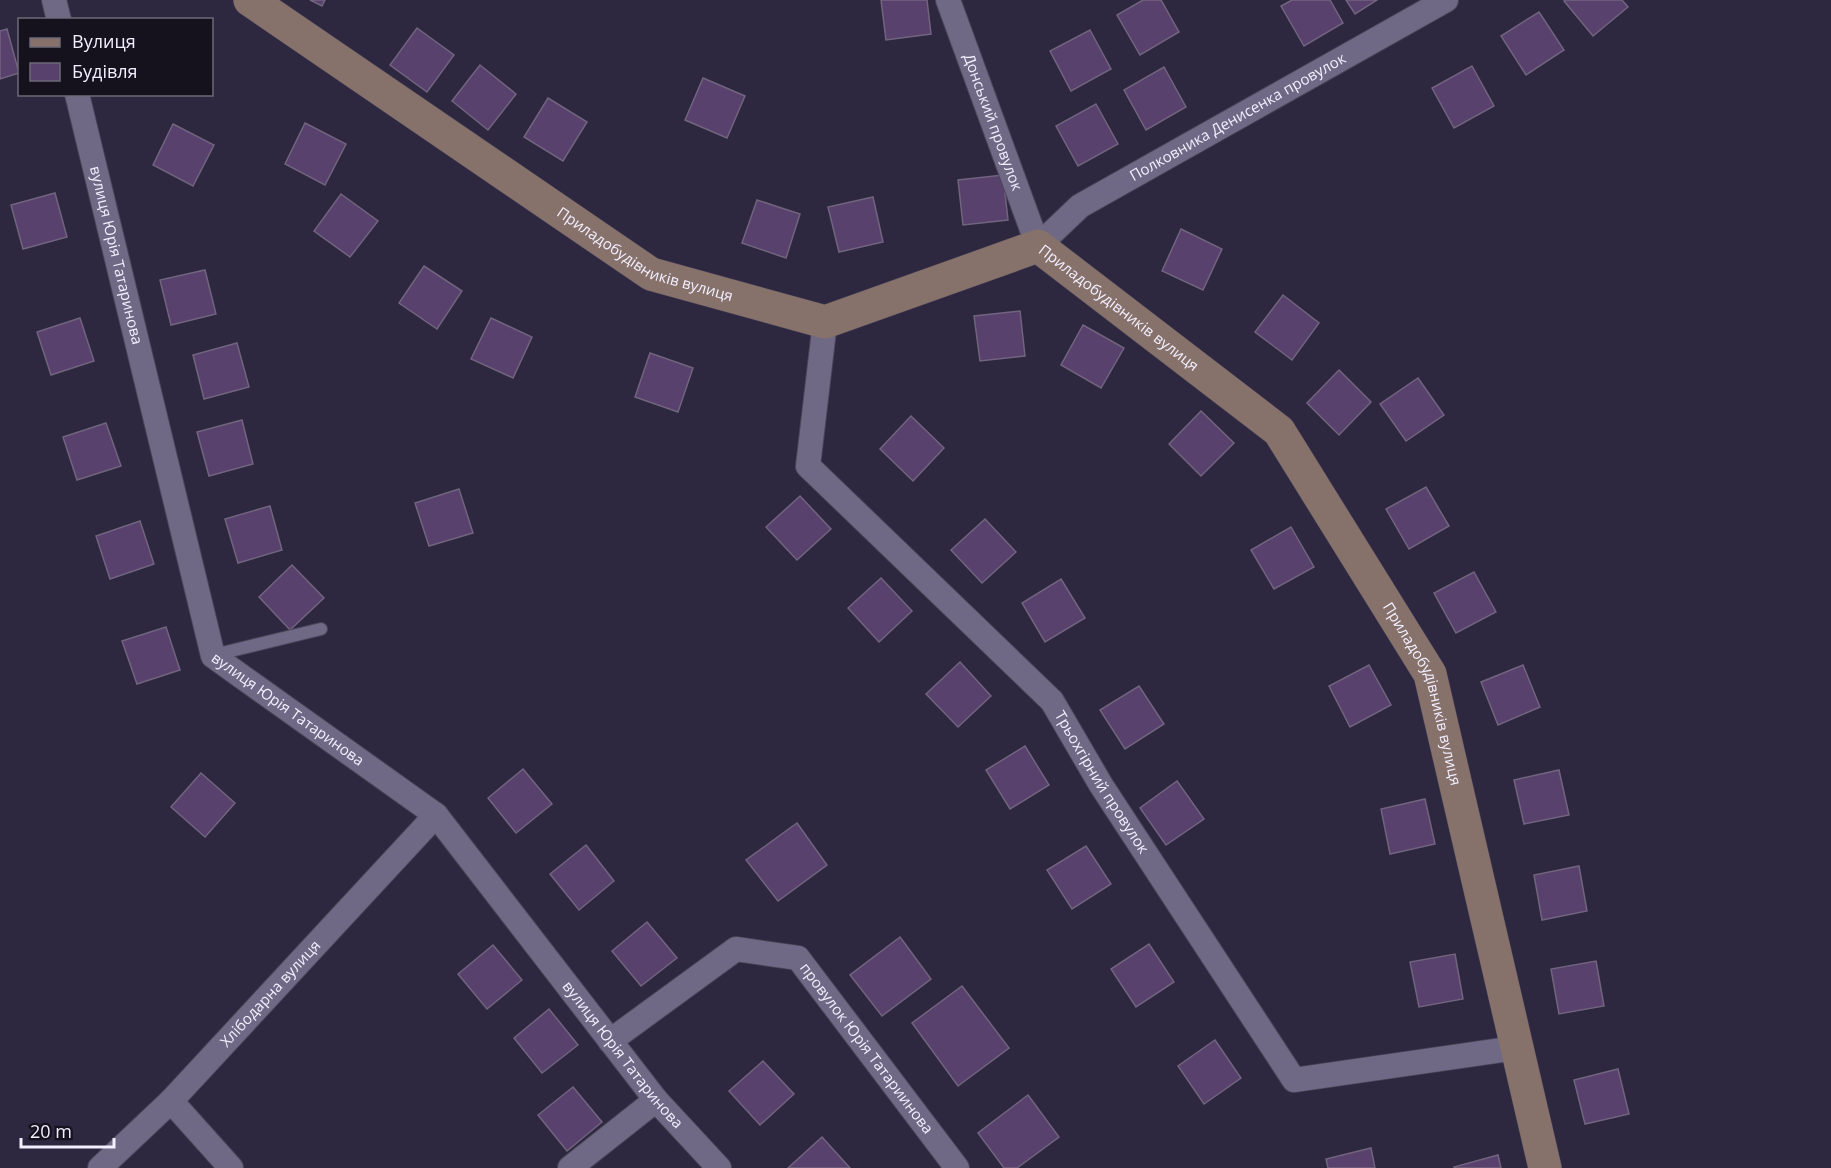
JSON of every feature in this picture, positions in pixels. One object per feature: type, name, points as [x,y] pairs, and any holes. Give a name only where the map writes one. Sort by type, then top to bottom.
[{"type":"street","points":[[54,0],[58,18]]},
{"type":"street","name":"Приладобудівників вулиця","points":[[250,0],[651,274],[825,322],[1038,246],[1279,431],[1430,674],[1545,1168]]},
{"type":"street","name":"Донський провулок","points":[[948,0],[1038,246]]},
{"type":"street","name":"Полковника Денисенка провулок","points":[[1038,246],[1080,206],[1446,0]]},
{"type":"street","name":"вулиця Юрія Татаринова","points":[[77,96],[213,656],[436,815],[656,1100],[719,1168]]},
{"type":"street","name":"Трьохгірний провулок","points":[[825,322],[808,466],[1052,701],[1101,785],[1294,1080],[1516,1048]]},
{"type":"street","name":"Хлібодарна вулиця","points":[[100,1168],[171,1101],[436,815]]},
{"type":"street","name":"провулок Юрія Татариинова","points":[[610,1041],[736,949],[798,958],[957,1168]]},
{"type":"street","points":[[570,1168],[656,1100]]},
{"type":"street","points":[[171,1101],[231,1168]]},
{"type":"lane","points":[[213,656],[321,629]]},
{"type":"building","points":[[310,0],[325,0],[322,6]]},
{"type":"building","points":[[881,0],[927,0],[931,34],[886,40]]},
{"type":"building","points":[[1143,0],[1161,0],[1179,32],[1140,55],[1117,15]]},
{"type":"building","points":[[1292,0],[1330,0],[1343,23],[1304,46],[1281,6]]},
{"type":"building","points":[[1346,0],[1377,0],[1355,14]]},
{"type":"building","points":[[1565,0],[1622,0],[1628,7],[1593,36]]},
{"type":"building","points":[[1539,12],[1564,50],[1526,75],[1501,36]]},
{"type":"building","points":[[417,28],[454,55],[427,92],[390,65]]},
{"type":"building","points":[[7,29],[18,73],[0,79],[0,31]]},
{"type":"building","points":[[1090,30],[1111,69],[1071,91],[1050,51]]},
{"type":"building","points":[[480,65],[516,94],[488,130],[452,101]]},
{"type":"building","points":[[1472,66],[1494,106],[1454,128],[1432,88]]},
{"type":"building","points":[[1164,67],[1186,107],[1146,130],[1124,90]]},
{"type":"building","points":[[703,78],[745,96],[727,138],[685,120]]},
{"type":"building","points":[[548,98],[587,122],[563,161],[524,137]]},
{"type":"building","points":[[1096,104],[1118,144],[1078,166],[1056,126]]},
{"type":"building","points":[[305,123],[346,144],[325,185],[285,164]]},
{"type":"building","points":[[173,124],[214,145],[193,186],[153,165]]},
{"type":"building","points":[[1003,175],[1008,220],[963,225],[958,180]]},
{"type":"building","points":[[55,193],[67,237],[23,249],[11,205]]},
{"type":"building","points":[[341,194],[378,221],[350,257],[314,231]]},
{"type":"building","points":[[873,197],[883,242],[839,252],[828,207]]},
{"type":"building","points":[[757,200],[800,214],[786,258],[742,243]]},
{"type":"building","points":[[1181,229],[1222,249],[1203,290],[1162,271]]},
{"type":"building","points":[[424,266],[462,291],[437,329],[399,303]]},
{"type":"building","points":[[205,270],[216,314],[171,325],[160,280]]},
{"type":"building","points":[[1283,295],[1319,323],[1292,360],[1255,332]]},
{"type":"building","points":[[1020,311],[1025,356],[980,361],[974,316]]},
{"type":"building","points":[[80,318],[94,361],[51,375],[37,332]]},
{"type":"building","points":[[491,318],[532,337],[513,378],[471,359]]},
{"type":"building","points":[[1083,325],[1124,348],[1101,388],[1061,365]]},
{"type":"building","points":[[237,343],[249,387],[204,399],[193,355]]},
{"type":"building","points":[[650,353],[693,368],[678,412],[635,397]]},
{"type":"building","points":[[1339,370],[1371,402],[1339,435],[1307,403]]},
{"type":"building","points":[[1418,378],[1444,415],[1406,441],[1380,404]]},
{"type":"building","points":[[1201,411],[1234,443],[1201,476],[1169,444]]},
{"type":"building","points":[[911,416],[944,448],[913,481],[880,449]]},
{"type":"building","points":[[242,420],[253,464],[209,476],[197,432]]},
{"type":"building","points":[[106,423],[121,466],[77,480],[63,437]]},
{"type":"building","points":[[1426,487],[1449,526],[1409,549],[1386,509]]},
{"type":"building","points":[[459,489],[473,533],[429,546],[415,503]]},
{"type":"building","points":[[800,496],[831,529],[797,560],[766,527]]},
{"type":"building","points":[[270,506],[282,550],[238,563],[225,519]]},
{"type":"building","points":[[985,519],[1016,552],[982,583],[951,550]]},
{"type":"building","points":[[140,521],[154,564],[110,579],[96,536]]},
{"type":"building","points":[[1291,527],[1314,567],[1274,589],[1251,550]]},
{"type":"building","points":[[292,565],[324,598],[290,630],[259,597]]},
{"type":"building","points":[[1474,572],[1496,612],[1456,633],[1434,593]]},
{"type":"building","points":[[881,578],[912,611],[879,642],[848,608]]},
{"type":"building","points":[[1061,579],[1085,618],[1045,642],[1022,603]]},
{"type":"building","points":[[166,627],[180,670],[137,684],[122,641]]},
{"type":"building","points":[[960,662],[991,696],[958,727],[926,694]]},
{"type":"building","points":[[1369,665],[1391,705],[1350,727],[1329,686]]},
{"type":"building","points":[[1523,665],[1540,707],[1498,725],[1481,682]]},
{"type":"building","points":[[1139,686],[1164,724],[1125,749],[1100,710]]},
{"type":"building","points":[[1025,746],[1049,785],[1010,809],[986,770]]},
{"type":"building","points":[[523,769],[552,804],[516,833],[488,798]]},
{"type":"building","points":[[1559,770],[1569,815],[1524,824],[1514,780]]},
{"type":"building","points":[[201,773],[235,803],[205,837],[171,807]]},
{"type":"building","points":[[1177,781],[1204,819],[1166,845],[1140,808]]},
{"type":"building","points":[[1425,799],[1435,844],[1390,854],[1381,809]]},
{"type":"building","points":[[797,823],[827,865],[778,901],[746,860]]},
{"type":"building","points":[[586,845],[614,881],[579,910],[550,874]]},
{"type":"building","points":[[1086,846],[1111,884],[1072,909],[1047,870]]},
{"type":"building","points":[[1579,866],[1587,911],[1542,920],[1534,875]]},
{"type":"building","points":[[647,922],[677,958],[641,986],[612,951]]},
{"type":"building","points":[[900,937],[931,979],[882,1016],[850,975]]},
{"type":"building","points":[[1149,944],[1174,982],[1136,1007],[1111,969]]},
{"type":"building","points":[[493,945],[522,980],[487,1009],[458,974]]},
{"type":"building","points":[[1455,954],[1463,999],[1419,1007],[1410,962]]},
{"type":"building","points":[[1596,961],[1604,1006],[1559,1014],[1551,969]]},
{"type":"building","points":[[962,986],[1009,1048],[958,1086],[912,1023]]},
{"type":"building","points":[[549,1009],[578,1045],[542,1073],[514,1038]]},
{"type":"building","points":[[1215,1040],[1241,1078],[1204,1104],[1178,1066]]},
{"type":"building","points":[[763,1061],[794,1094],[760,1125],[729,1091]]},
{"type":"building","points":[[1618,1069],[1629,1114],[1585,1124],[1574,1080]]},
{"type":"building","points":[[573,1087],[602,1122],[567,1151],[538,1115]]},
{"type":"building","points":[[1028,1095],[1059,1137],[1017,1168],[1004,1168],[978,1133]]},
{"type":"building","points":[[822,1137],[850,1168],[788,1168]]},
{"type":"building","points":[[1371,1148],[1375,1168],[1328,1168],[1326,1159]]},
{"type":"building","points":[[1498,1155],[1501,1168],[1454,1168],[1454,1167]]}]
